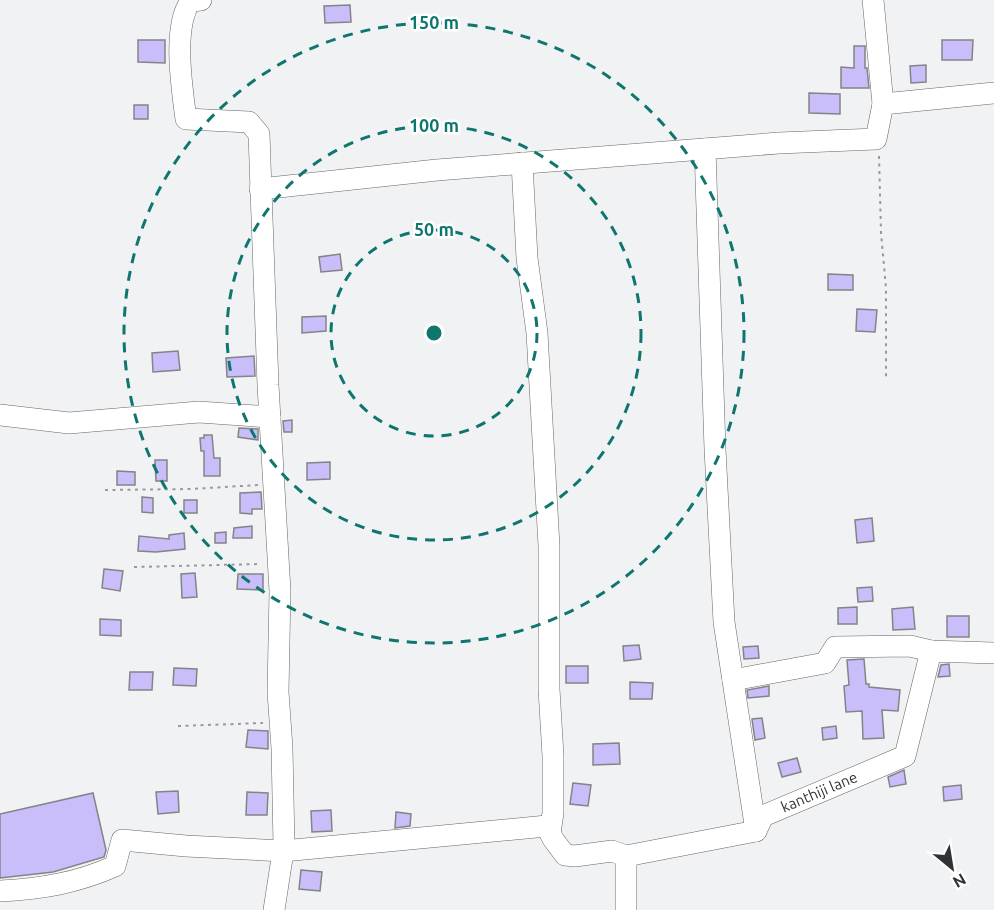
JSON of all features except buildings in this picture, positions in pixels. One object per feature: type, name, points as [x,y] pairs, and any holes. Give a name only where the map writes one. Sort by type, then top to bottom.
[{"type":"street","points":[[201,0],[191,1],[184,10],[180,76],[186,119],[249,122],[259,134],[273,484],[280,591],[278,692],[282,748],[283,850],[274,910]]},
{"type":"street","points":[[260,189],[522,163],[876,139],[883,104],[873,0]]},
{"type":"street","points":[[883,104],[994,93]]},
{"type":"street","points":[[0,891],[32,890],[88,878],[115,866],[122,840],[186,846],[283,850],[547,826],[565,855],[575,856],[612,851],[626,856],[756,831],[724,622],[715,449],[705,149]]},
{"type":"street","points":[[522,163],[527,258],[537,333],[549,546],[549,689],[553,802],[550,833]]},
{"type":"street","points":[[0,415],[69,423],[199,412],[270,417]]},
{"type":"street","points":[[733,680],[825,663],[835,647],[910,646],[931,651],[994,653]]},
{"type":"street","name":"kanthiji lane","points":[[756,831],[763,816],[905,756],[931,651]]},
{"type":"street","points":[[626,856],[626,910]]},
{"type":"path","points":[[876,139],[886,288],[886,378]]},
{"type":"path","points":[[105,490],[191,489],[273,484]]},
{"type":"path","points":[[134,567],[278,563]]},
{"type":"path","points":[[178,726],[280,722]]}]
